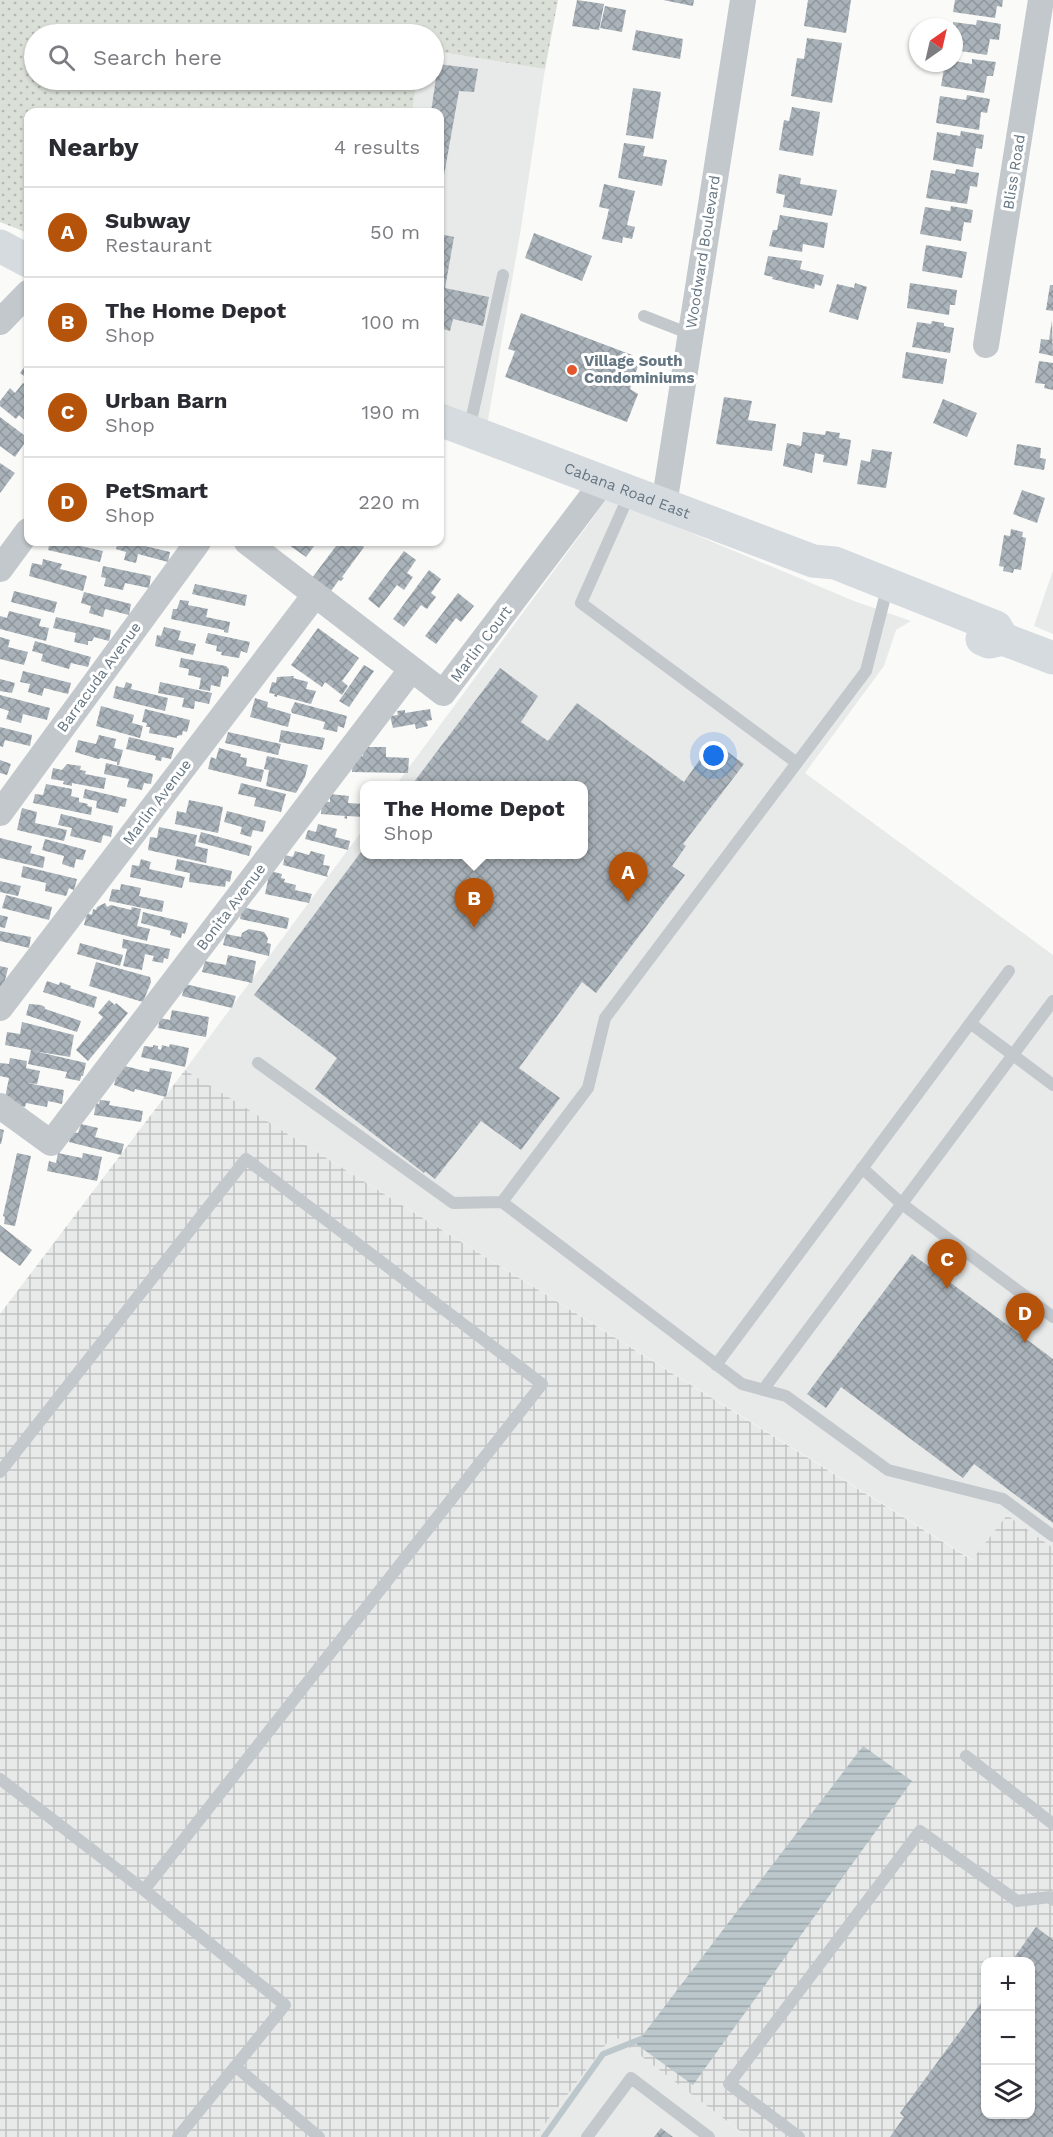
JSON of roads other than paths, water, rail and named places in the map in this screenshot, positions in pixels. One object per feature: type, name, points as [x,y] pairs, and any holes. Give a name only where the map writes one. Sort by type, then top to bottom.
[{"type":"main road","points":[[0,246],[24,261]]},
{"type":"main road","points":[[0,255],[24,262]]},
{"type":"main road","name":"Cabana Road East","points":[[454,426],[813,561],[830,579],[886,592],[989,642],[1003,639],[1053,658]]},
{"type":"street","name":"Woodward Boulevard","points":[[664,505],[743,0]]},
{"type":"street","name":"Bliss Road","points":[[986,345],[1041,0]]},
{"type":"street","points":[[0,322],[24,297]]},
{"type":"street","name":"Marlin Court","points":[[252,546],[443,693],[617,487]]},
{"type":"street","points":[[0,569],[24,536]]},
{"type":"street","name":"Barracuda Avenue","points":[[0,813],[195,546]]},
{"type":"street","name":"Marlin Avenue","points":[[0,1008],[315,595]]},
{"type":"street","name":"Bonita Avenue","points":[[0,1106],[51,1143],[411,670]]},
{"type":"lane","points":[[454,426],[503,275]]},
{"type":"lane","points":[[644,316],[690,334]]},
{"type":"lane","points":[[617,487],[581,603],[797,763]]},
{"type":"lane","points":[[502,1202],[588,1088],[605,1018],[866,671],[886,592]]},
{"type":"lane","points":[[716,1365],[1009,971]]},
{"type":"lane","points":[[763,1390],[1053,1001]]},
{"type":"lane","points":[[970,1023],[1053,1085]]},
{"type":"lane","points":[[258,1063],[453,1203],[502,1202],[742,1384],[786,1396],[888,1470],[1003,1499],[1053,1536]]},
{"type":"lane","points":[[0,1472],[246,1159],[542,1384],[144,1890]]},
{"type":"lane","points":[[862,1167],[902,1204],[1053,1317]]},
{"type":"lane","points":[[966,1756],[1053,1824]]},
{"type":"lane","points":[[0,1779],[144,1890],[285,2005],[178,2137]]},
{"type":"lane","points":[[799,2137],[729,2084],[920,1831],[1017,1901],[1050,1898],[1053,1900]]},
{"type":"lane","points":[[235,2066],[318,2137]]},
{"type":"lane","points":[[587,2137],[631,2078],[709,2137]]},
{"type":"waterway","points":[[544,2137],[603,2054],[641,2039]]},
{"type":"place","name":"Village South Condominiums","points":[[572,370]]},
{"type":"place","name":"Subway","points":[[628,902]]},
{"type":"place","name":"The Home Depot","points":[[474,928]]},
{"type":"place","name":"Urban Barn","points":[[947,1289]]},
{"type":"place","name":"PetSmart","points":[[1025,1343]]}]
